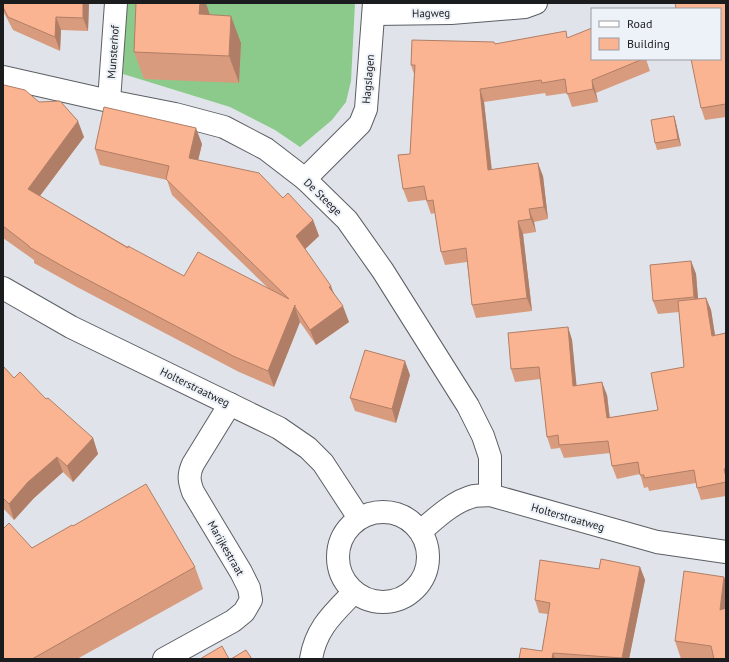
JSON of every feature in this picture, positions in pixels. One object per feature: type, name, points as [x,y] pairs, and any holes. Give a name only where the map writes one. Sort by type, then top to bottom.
[{"type":"street","name":"Munsterhof","points":[[110,101],[116,3]]},
{"type":"street","name":"Hagweg","points":[[374,8],[451,13],[524,7],[536,3]]},
{"type":"street","name":"Hagslagen","points":[[305,179],[360,124],[366,109],[374,8]]},
{"type":"street","name":"De Steege","points":[[3,77],[175,114],[224,127],[266,149],[305,179],[347,220],[383,270],[468,406],[483,436],[490,457],[490,496]]},
{"type":"street","name":"Holterstraatweg","points":[[3,288],[71,327],[279,428],[308,448],[324,463],[359,518]]},
{"type":"street","name":"Marijkestraat","points":[[164,659],[233,621],[244,612],[251,600],[249,588],[241,572],[193,492],[189,481],[189,473],[193,464],[230,404]]},
{"type":"street","name":"Holterstraatweg","points":[[420,531],[460,501],[475,496],[490,496],[657,542],[726,552]]},
{"type":"street","points":[[393,512],[403,516],[413,523],[420,531],[426,543],[428,556],[427,569],[422,581],[414,591],[403,598],[390,602],[377,602],[354,592],[345,583],[337,560],[338,547],[350,525],[359,518],[370,513],[393,512]]},
{"type":"street","points":[[311,659],[314,644],[324,625],[354,592]]},
{"type":"green space","points":[[126,3],[355,3],[351,81],[346,102],[332,120],[300,147],[275,130],[230,107],[123,74]]},
{"type":"building","points":[[3,3],[83,3],[83,18],[56,17],[55,37],[8,17],[3,7]]},
{"type":"building","points":[[136,3],[200,3],[199,14],[231,16],[229,56],[134,52]]},
{"type":"building","points":[[675,3],[726,3],[726,104],[701,108],[691,60],[721,60],[721,8],[676,8]]},
{"type":"building","points":[[591,28],[591,60],[641,60],[592,80],[593,89],[567,94],[565,79],[542,83],[541,80],[480,89],[488,170],[538,163],[544,207],[529,209],[531,219],[518,221],[527,298],[472,305],[466,248],[441,252],[433,200],[427,201],[424,186],[403,189],[398,155],[410,154],[415,65],[411,65],[412,40],[494,42],[495,44],[566,31],[567,38]]},
{"type":"building","points":[[4,85],[25,90],[39,102],[60,101],[78,121],[28,189],[128,248],[128,246],[184,276],[198,252],[289,299],[166,179],[169,166],[95,149],[104,107],[196,128],[189,158],[259,173],[283,198],[288,193],[313,220],[296,236],[343,306],[310,330],[295,305],[268,371],[233,356],[71,271],[29,247],[3,226]]},
{"type":"building","points":[[674,116],[678,139],[655,143],[651,120]]},
{"type":"building","points":[[691,261],[694,297],[653,301],[650,265]]},
{"type":"building","points":[[706,298],[712,336],[726,333],[726,468],[724,469],[726,482],[697,488],[694,470],[644,478],[644,475],[640,475],[638,462],[612,466],[608,441],[559,445],[558,435],[547,437],[539,367],[511,369],[508,333],[568,327],[573,386],[602,382],[607,418],[658,410],[651,373],[684,367],[678,301]]},
{"type":"building","points":[[365,350],[405,361],[392,409],[350,398]]},
{"type":"building","points":[[3,366],[14,378],[20,372],[46,399],[48,398],[93,438],[67,466],[57,457],[28,482],[9,504],[3,498]]},
{"type":"building","points":[[146,484],[195,567],[32,659],[3,659],[3,529],[9,523],[32,548]]},
{"type":"building","points":[[601,559],[640,567],[622,658],[553,653],[552,659],[519,659],[521,648],[542,651],[550,603],[535,600],[540,560],[599,569]]},
{"type":"building","points":[[684,571],[724,577],[720,610],[726,608],[726,659],[714,659],[711,646],[675,641]]},
{"type":"building","points":[[222,646],[229,659],[200,659]]},
{"type":"building","points":[[246,650],[252,659],[231,659]]}]
